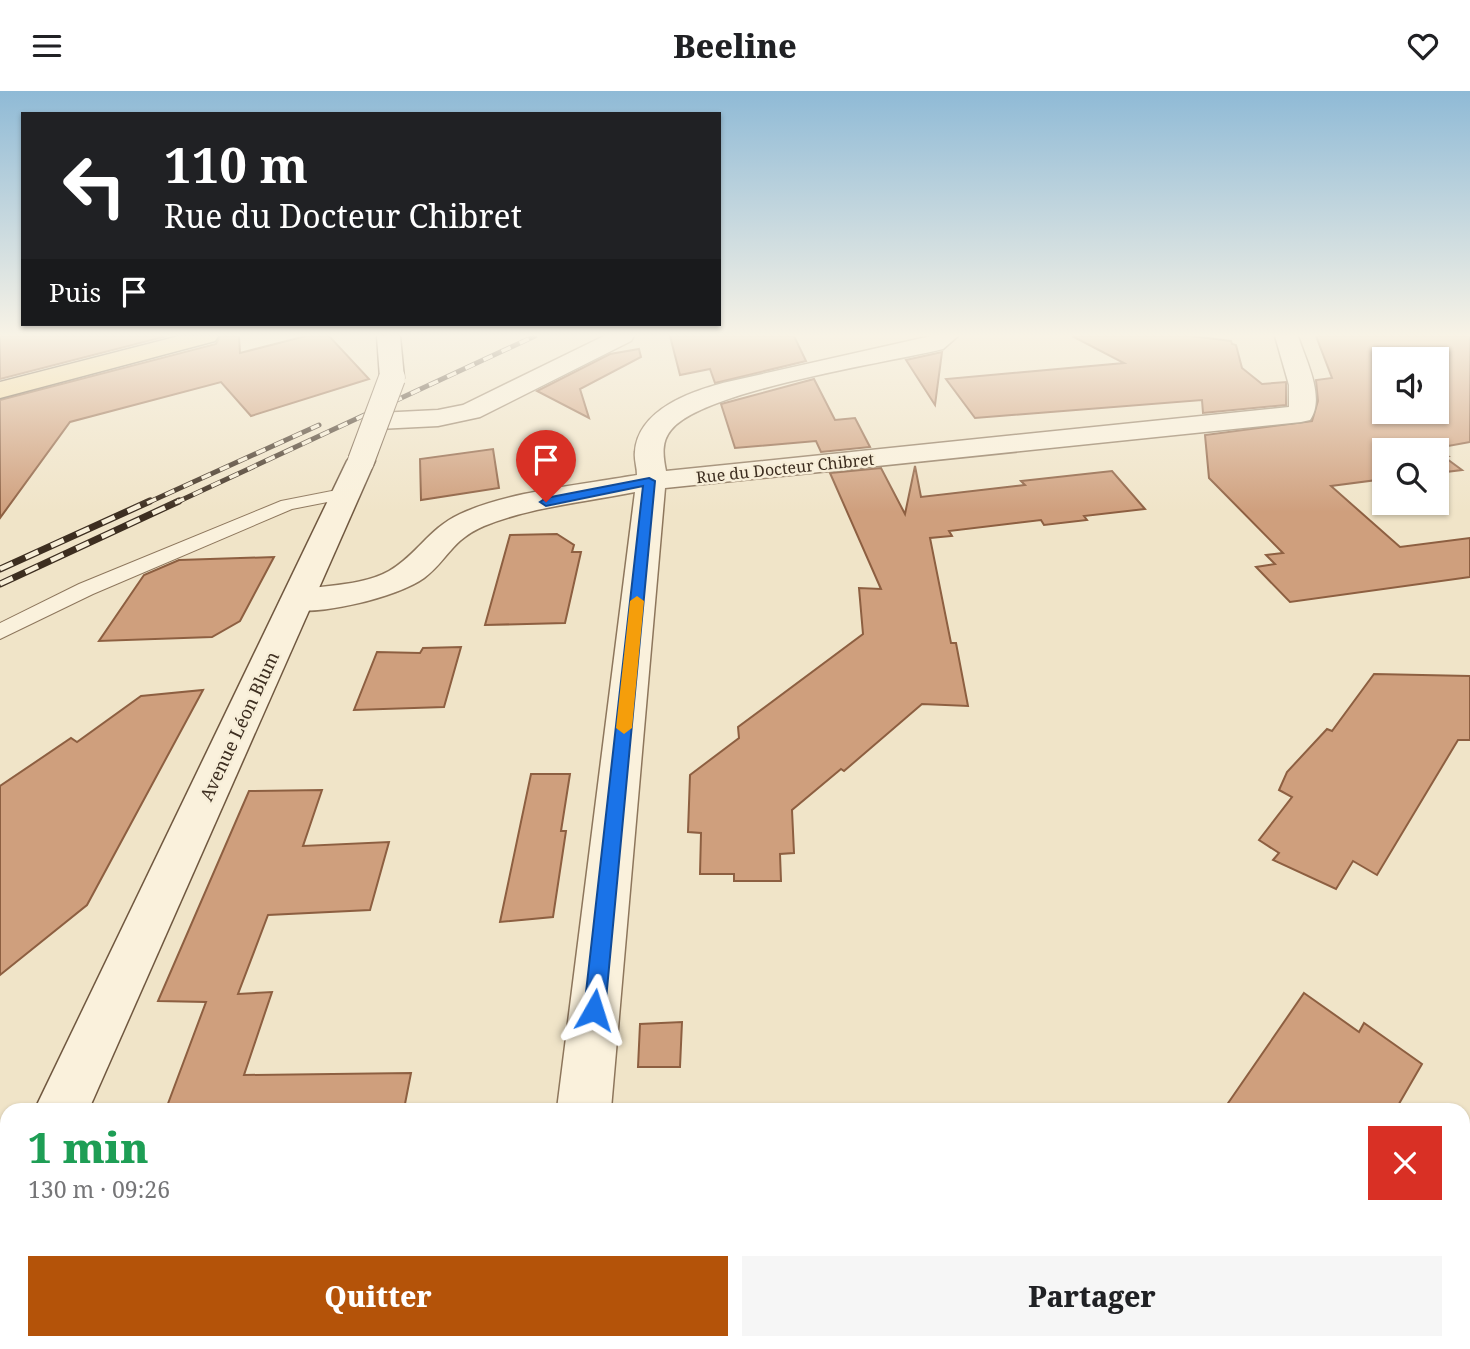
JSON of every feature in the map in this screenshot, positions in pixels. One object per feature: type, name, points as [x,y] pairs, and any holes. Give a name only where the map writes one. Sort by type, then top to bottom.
[{"type":"street","name":"Avenue Léon Blum","points":[[65,1103],[354,477],[387,395]]},
{"type":"street","points":[[378,421],[438,418],[471,411],[504,395]]},
{"type":"street","points":[[585,1103],[652,472],[648,451],[657,428],[680,410],[713,395]]},
{"type":"street","name":"Rue du Docteur Chibret","points":[[297,601],[333,598],[398,580],[415,569],[442,538],[470,521],[503,509],[649,481],[1301,414],[1304,404],[1303,395]]},
{"type":"lane","points":[[0,632],[86,589],[354,477]]},
{"type":"building","points":[[20,395],[173,395],[70,422],[0,518],[0,400]]},
{"type":"building","points":[[232,395],[319,395],[251,416]]},
{"type":"building","points":[[544,395],[582,395],[589,418]]},
{"type":"building","points":[[756,395],[822,395],[835,420],[855,418],[870,447],[821,452],[816,441],[735,448],[721,404]]},
{"type":"building","points":[[928,395],[936,395],[935,405]]},
{"type":"building","points":[[958,395],[1286,395],[1286,405],[1203,413],[1202,400],[975,418]]},
{"type":"building","points":[[1317,395],[1372,395],[1372,424],[1449,424],[1449,395],[1470,395],[1470,442],[1449,446],[1449,438],[1372,438],[1372,481],[1331,486],[1400,547],[1470,538],[1470,577],[1290,602],[1256,567],[1275,564],[1266,555],[1283,553],[1209,478],[1205,435],[1312,421]]},
{"type":"building","points":[[493,449],[499,488],[421,500],[420,459]]},
{"type":"building","points":[[1449,460],[1462,470],[1449,472]]},
{"type":"building","points":[[915,466],[921,497],[1025,485],[1021,481],[1112,471],[1145,509],[1084,516],[1087,520],[1044,525],[1041,520],[949,531],[952,536],[930,538],[951,643],[956,643],[968,706],[922,704],[844,771],[841,769],[792,810],[794,853],[780,854],[781,881],[734,881],[734,874],[700,874],[701,833],[688,832],[690,775],[739,738],[738,727],[863,634],[859,588],[881,589],[830,473],[881,468],[905,514]]},
{"type":"building","points":[[557,534],[574,545],[572,552],[581,552],[565,623],[485,625],[510,535]]},
{"type":"building","points":[[274,557],[240,621],[212,637],[99,641],[144,575],[179,560]]},
{"type":"building","points":[[461,647],[444,707],[354,710],[377,652],[420,653],[423,648]]},
{"type":"building","points":[[1374,674],[1470,676],[1470,740],[1458,740],[1377,875],[1353,861],[1336,889],[1273,860],[1279,853],[1259,840],[1292,797],[1279,790],[1287,772],[1327,729],[1332,731]]},
{"type":"building","points":[[203,690],[87,905],[0,975],[0,786],[71,738],[77,742],[141,696]]},
{"type":"building","points":[[531,774],[570,774],[561,831],[566,831],[553,917],[500,922]]},
{"type":"building","points":[[322,790],[303,846],[389,842],[370,910],[268,915],[238,994],[272,992],[244,1075],[411,1073],[405,1103],[168,1103],[206,1002],[158,1001],[249,791]]},
{"type":"building","points":[[1304,993],[1359,1032],[1364,1023],[1422,1064],[1399,1103],[1228,1103]]},
{"type":"building","points":[[682,1022],[680,1067],[638,1067],[640,1024]]},
{"type":"railway","points":[[175,503],[408,395]]},
{"type":"railway","points":[[147,503],[319,425]]},
{"type":"railway","points":[[0,569],[150,501]]},
{"type":"railway","points":[[0,584],[179,501]]},
{"type":"slow traffic","points":[[624,728],[637,601]]},
{"type":"route","points":[[546,502],[649,481],[594,1010]]}]
